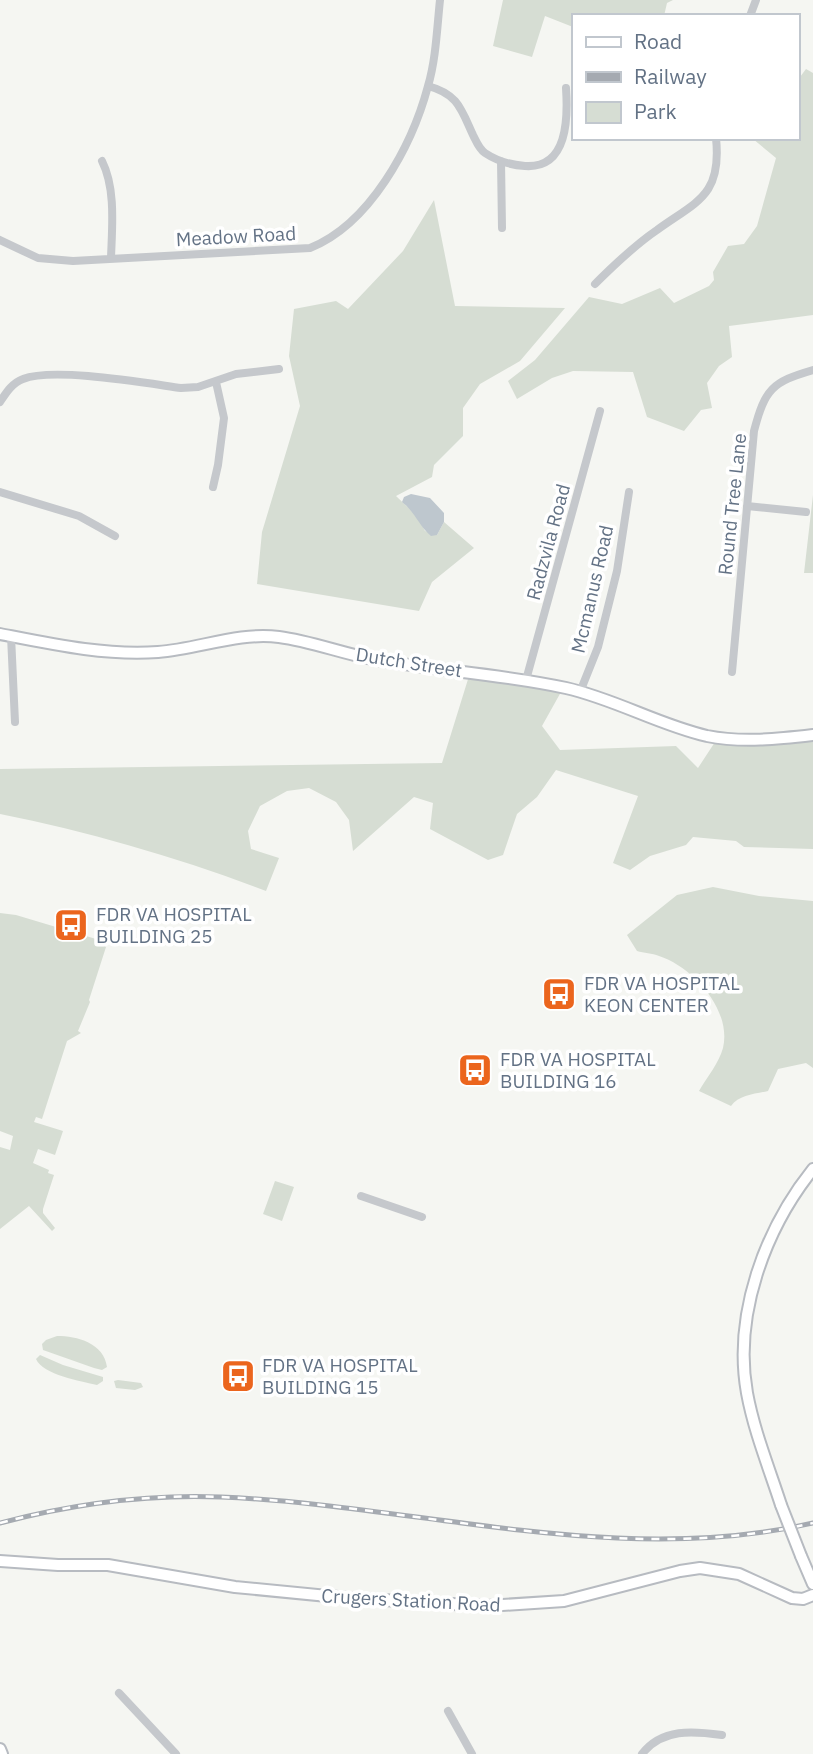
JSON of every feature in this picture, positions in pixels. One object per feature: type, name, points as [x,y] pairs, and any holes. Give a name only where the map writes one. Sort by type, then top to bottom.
[{"type":"street","name":"Meadow Road","points":[[0,240],[38,258],[73,261],[310,248],[328,241],[368,204],[401,156],[429,86],[440,0]]},
{"type":"street","points":[[429,86],[454,97],[482,151],[514,166],[534,167],[557,153],[568,115],[566,88]]},
{"type":"street","points":[[596,284],[656,230],[695,205],[716,176],[716,140]]},
{"type":"street","points":[[102,161],[108,173],[112,219],[111,258]]},
{"type":"street","points":[[501,161],[502,228]]},
{"type":"street","points":[[0,402],[19,380],[33,376],[57,374],[181,388],[198,387],[236,374],[279,369]]},
{"type":"street","name":"Round Tree Lane","points":[[732,672],[754,431],[760,407],[778,382],[813,370]]},
{"type":"street","points":[[213,487],[224,418],[216,382]]},
{"type":"street","name":"Radzvila Road","points":[[526,680],[600,411]]},
{"type":"street","points":[[0,492],[79,516],[115,536]]},
{"type":"street","name":"Mcmanus Road","points":[[580,692],[598,647],[617,571],[629,492]]},
{"type":"street","points":[[747,506],[806,512]]},
{"type":"street","points":[[5,635],[15,722]]},
{"type":"street","name":"Dutch Street","points":[[5,635],[133,653],[172,650],[237,637],[266,636],[372,659],[526,680],[580,692],[682,729],[710,736],[743,740],[813,736]]},
{"type":"street","points":[[813,1169],[786,1206],[764,1255],[749,1301],[743,1356],[754,1423],[781,1504],[813,1584]]},
{"type":"street","points":[[361,1196],[422,1217]]},
{"type":"street","name":"Crugers Station Road","points":[[0,1561],[58,1565],[108,1564],[248,1588],[348,1598],[487,1606],[564,1601],[700,1568],[739,1574],[792,1598],[803,1599],[813,1595]]},
{"type":"street","points":[[119,1693],[176,1754]]},
{"type":"street","points":[[447,1711],[472,1754]]},
{"type":"street","points":[[642,1754],[661,1737],[680,1732],[722,1735]]},
{"type":"green space","points":[[503,0],[673,0],[667,3],[664,14],[572,14],[572,27],[545,16],[532,57],[493,46]]},
{"type":"green space","points":[[806,69],[813,73],[813,315],[729,326],[732,357],[719,366],[707,383],[712,408],[701,410],[684,431],[647,417],[633,372],[573,371],[552,378],[517,399],[508,381],[535,360],[589,297],[622,304],[660,288],[674,303],[709,286],[714,280],[713,272],[728,246],[744,244],[757,226],[776,158],[754,140],[799,140],[799,78]]},
{"type":"green space","points":[[434,200],[455,306],[565,308],[520,361],[480,384],[463,408],[463,436],[434,465],[432,477],[396,496],[418,517],[425,531],[437,535],[444,522],[474,548],[432,582],[419,611],[257,584],[262,532],[300,406],[289,356],[294,309],[336,301],[348,309],[403,251]]},
{"type":"green space","points":[[813,495],[813,573],[804,573]]},
{"type":"green space","points":[[469,676],[561,692],[542,726],[560,750],[676,746],[698,768],[715,742],[756,745],[813,740],[813,849],[744,847],[736,841],[693,837],[686,845],[650,856],[630,870],[613,863],[638,796],[556,770],[537,797],[517,814],[503,855],[488,860],[430,829],[433,803],[414,797],[353,851],[349,820],[336,802],[309,788],[287,791],[260,806],[248,831],[251,849],[279,858],[266,891],[134,847],[0,814],[0,769],[442,763]]},
{"type":"green space","points":[[713,887],[759,896],[813,901],[813,1068],[806,1063],[778,1069],[768,1091],[743,1097],[731,1106],[699,1091],[716,1065],[723,1048],[722,1019],[716,1005],[697,980],[685,970],[659,956],[637,951],[627,935],[677,895]]},
{"type":"green space","points":[[0,913],[16,915],[96,939],[106,947],[90,1002],[78,1031],[81,1033],[67,1041],[42,1119],[36,1117],[34,1122],[63,1131],[55,1155],[38,1149],[33,1163],[54,1175],[43,1209],[43,1213],[55,1228],[52,1231],[29,1206],[0,1229],[0,1147],[10,1150],[13,1136],[0,1131]]},
{"type":"green space","points":[[275,1181],[294,1187],[282,1221],[263,1214]]},
{"type":"green space","points":[[57,1336],[88,1342],[101,1352],[107,1367],[102,1370],[94,1368],[43,1350],[42,1344],[46,1340]]},
{"type":"green space","points":[[40,1355],[103,1377],[103,1381],[97,1385],[54,1373],[40,1365],[36,1359]]},
{"type":"green space","points":[[114,1381],[141,1383],[143,1387],[135,1390],[116,1388]]},
{"type":"shaded area","points":[[411,494],[430,498],[444,513],[444,522],[437,535],[431,536],[402,502],[404,497]]},
{"type":"railway","points":[[0,1523],[54,1510],[109,1502],[193,1496],[295,1502],[591,1537],[666,1539],[739,1535],[813,1523]]},
{"type":"place","name":"FDR VA HOSPITAL BUILDING 25","points":[[71,925]]},
{"type":"place","name":"FDR VA HOSPITAL KEON CENTER","points":[[559,994]]},
{"type":"place","name":"FDR VA HOSPITAL BUILDING 16","points":[[475,1070]]},
{"type":"place","name":"FDR VA HOSPITAL BUILDING 15","points":[[238,1376]]}]
